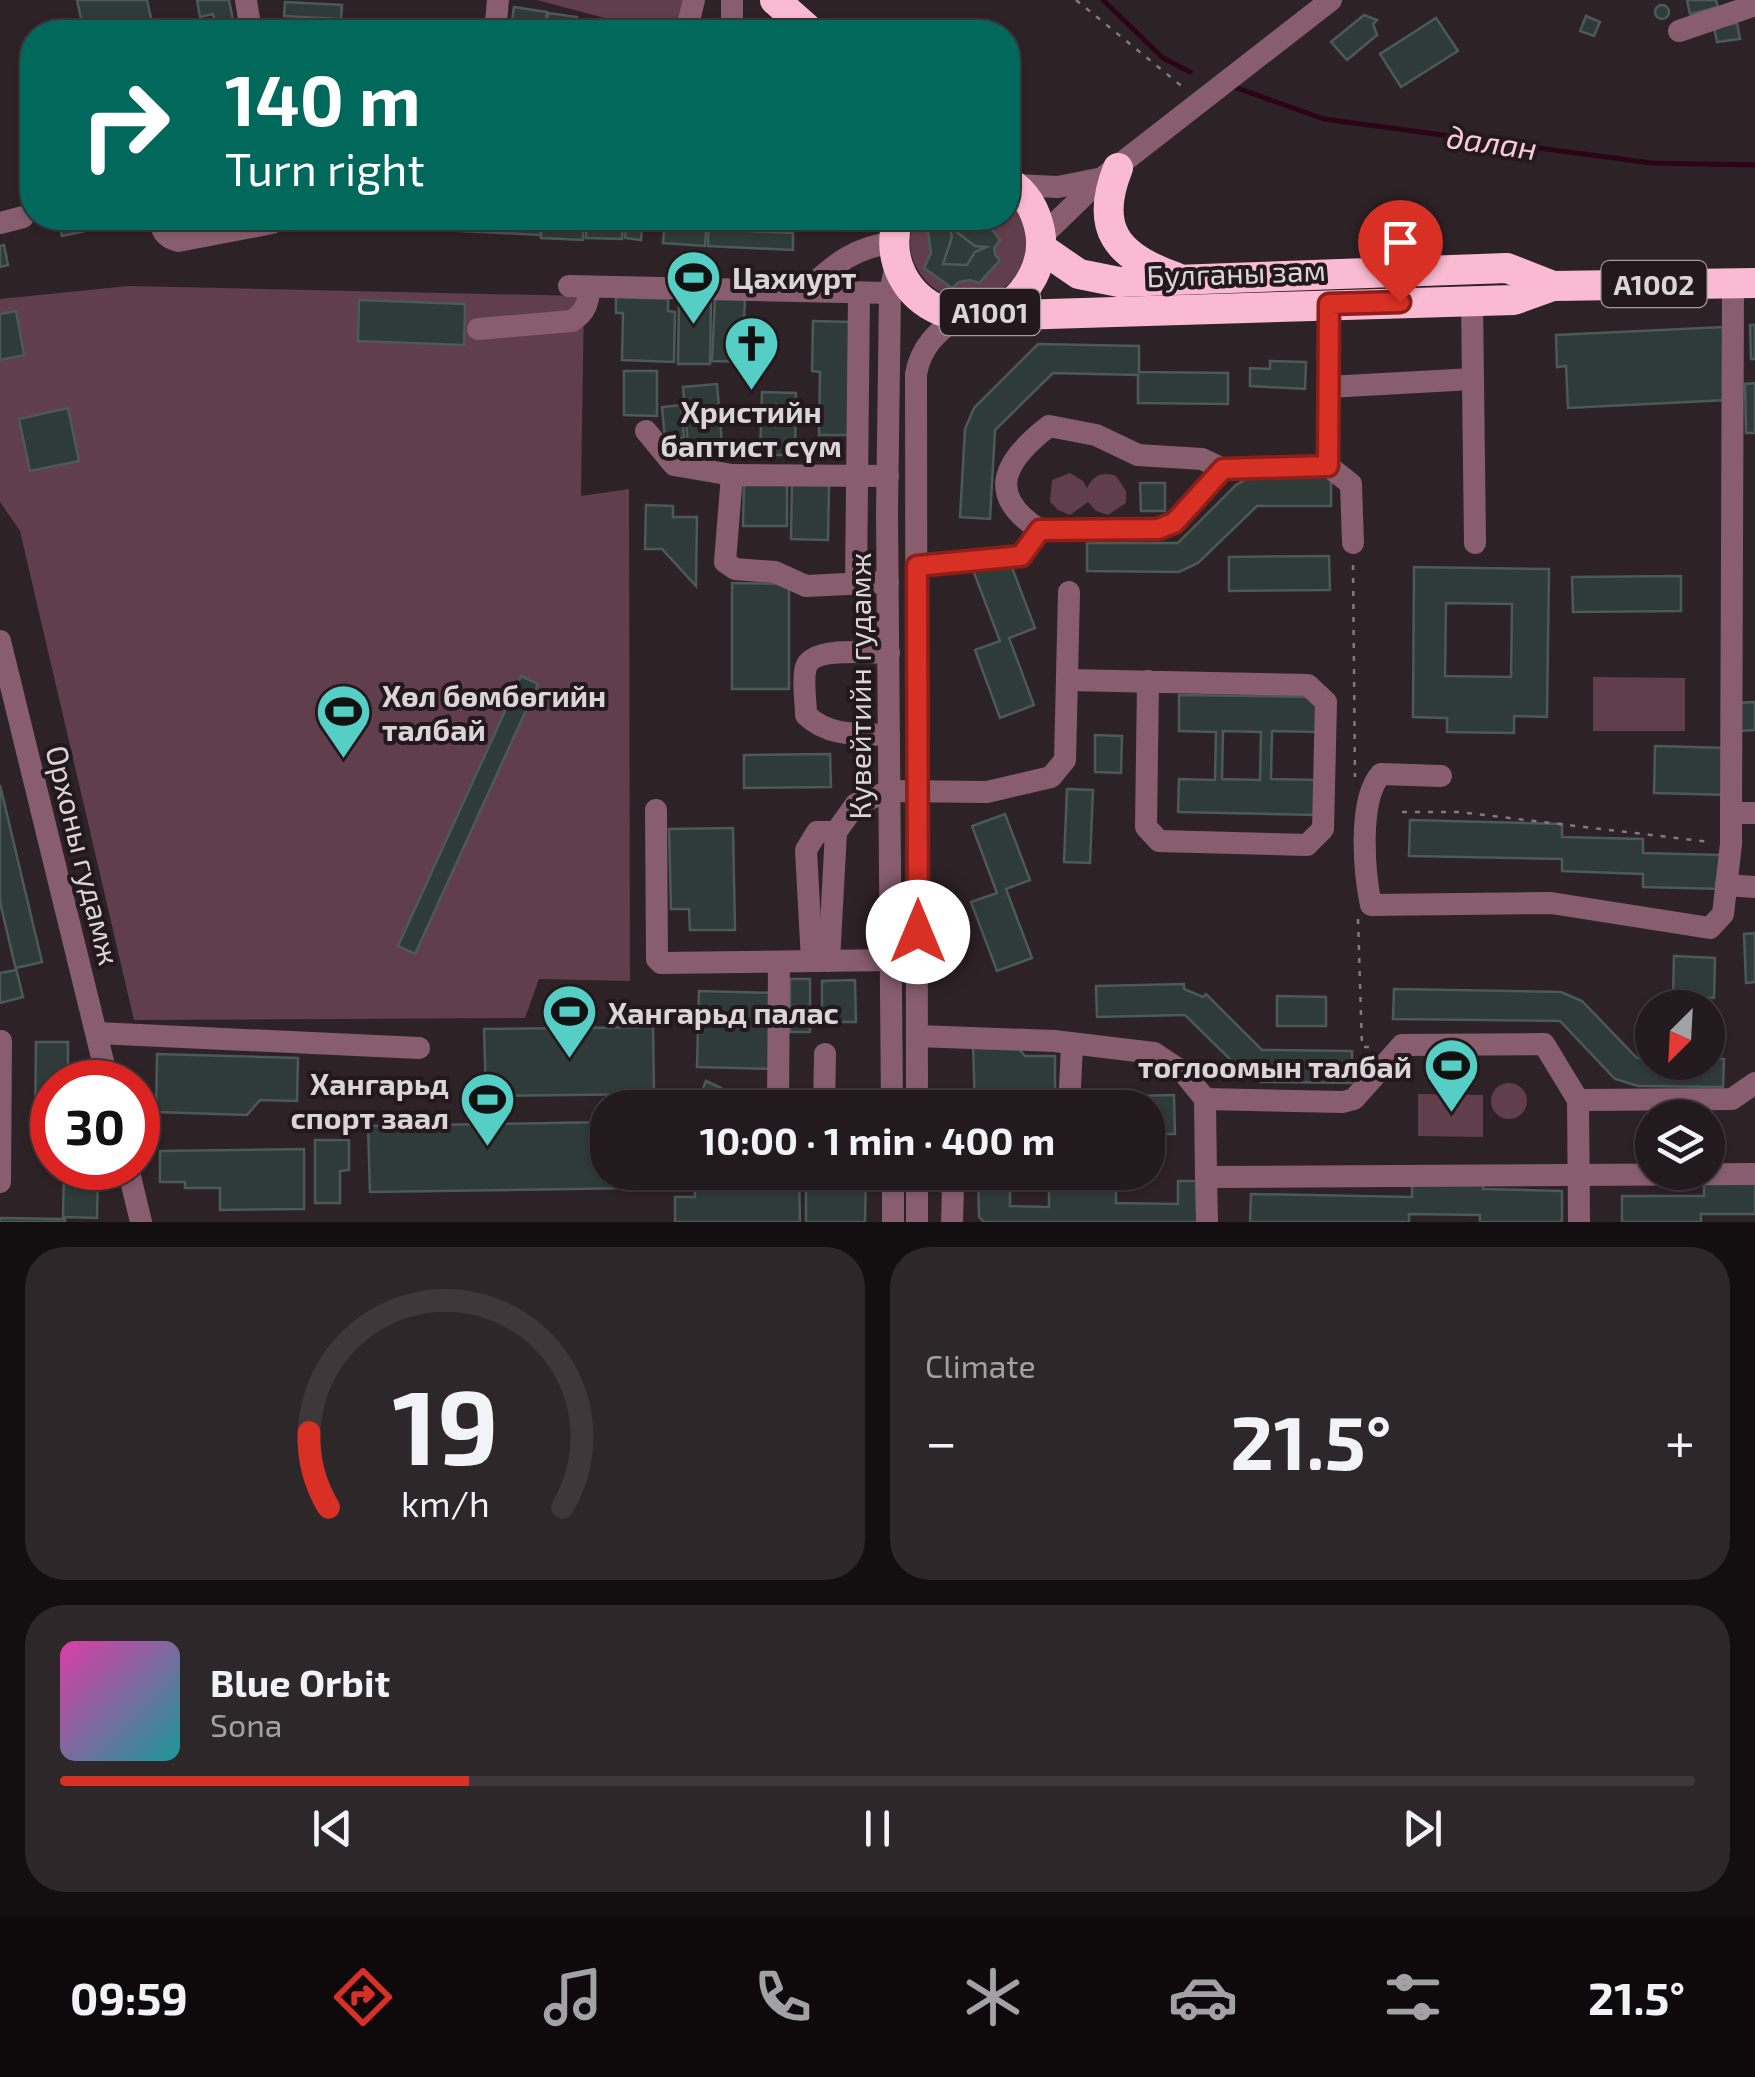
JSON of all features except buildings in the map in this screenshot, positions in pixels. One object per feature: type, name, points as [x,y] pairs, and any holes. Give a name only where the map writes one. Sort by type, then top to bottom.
[{"type":"highway","points":[[775,0],[798,20]]},
{"type":"highway","points":[[1109,173],[1106,215],[1112,234],[1131,255],[1187,282]]},
{"type":"highway","points":[[1020,192],[1037,217],[1041,242]]},
{"type":"highway","name":"Булганы зам","points":[[1041,242],[1079,274],[1099,280],[1187,282],[1507,268],[1553,286]]},
{"type":"highway","name":"A1001","points":[[895,243],[906,284],[920,300],[938,311],[969,316],[998,310],[1028,285],[1037,268],[1041,242]]},
{"type":"highway","name":"Булганы зам","points":[[969,316],[1514,300],[1553,286],[1744,283]]},
{"type":"street","points":[[1041,242],[1109,173],[1331,0]]},
{"type":"street","points":[[1678,31],[1755,5]]},
{"type":"street","points":[[1020,184],[1058,186],[1109,173]]},
{"type":"street","points":[[162,230],[168,238],[178,240],[230,230]]},
{"type":"street","points":[[808,289],[857,250],[895,243]]},
{"type":"street","points":[[856,584],[860,293],[895,243]]},
{"type":"street","name":"Кувейтийн гудамж","points":[[892,1090],[888,476],[895,243]]},
{"type":"street","points":[[1441,776],[1380,774],[1371,785],[1366,820],[1371,905],[1551,903],[1710,928],[1722,914],[1731,844],[1743,813],[1744,283]]},
{"type":"street","points":[[478,329],[572,321],[588,305],[579,286],[860,293]]},
{"type":"street","points":[[1472,301],[1475,543]]},
{"type":"street","points":[[1328,466],[1329,304]]},
{"type":"street","name":"Кувейтийн гудамж","points":[[917,1090],[916,374],[919,356],[930,340],[969,316]]},
{"type":"street","points":[[1328,387],[1473,378]]},
{"type":"street","points":[[1223,469],[1174,523],[1158,529],[1040,530],[1018,516],[1007,498],[1007,470],[1030,441],[1049,426],[1096,435],[1138,454],[1202,459],[1223,469],[1328,466],[1351,484],[1353,543]]},
{"type":"street","points":[[646,430],[674,466],[732,474],[888,476]]},
{"type":"street","points":[[732,474],[725,562],[728,567],[775,572],[806,586],[888,582]]},
{"type":"street","points":[[917,566],[1021,556],[1040,530]]},
{"type":"street","points":[[821,961],[836,832],[856,804],[890,791],[987,792],[1052,777],[1065,760],[1068,592]]},
{"type":"street","name":"Орхоны гудамж","points":[[0,644],[103,1060]]},
{"type":"street","points":[[888,653],[824,653],[812,658],[806,668],[806,715],[816,725],[842,734],[889,735]]},
{"type":"street","points":[[1066,680],[1148,681],[1308,685],[1326,702],[1323,830],[1306,845],[1160,842],[1146,827],[1148,681]]},
{"type":"street","points":[[656,810],[657,959],[661,963],[891,960]]},
{"type":"street","points":[[1726,884],[1755,886]]},
{"type":"street","points":[[778,962],[778,1090]]},
{"type":"street","points":[[97,1033],[419,1048]]},
{"type":"street","points":[[918,1036],[1054,1041],[1154,1053],[1184,1073],[1205,1099],[1207,1222]]},
{"type":"street","points":[[0,1182],[1,1041]]},
{"type":"street","points":[[1205,1099],[1343,1102],[1354,1099],[1402,1045],[1544,1044],[1578,1100],[1580,1222]]},
{"type":"street","points":[[1071,1090],[1072,1045]]},
{"type":"street","points":[[824,1090],[825,1054]]},
{"type":"street","points":[[1578,1100],[1732,1099],[1755,1083]]},
{"type":"street","points":[[1206,1177],[1755,1174]]},
{"type":"street","points":[[133,1190],[141,1222]]},
{"type":"street","points":[[893,1190],[893,1222]]},
{"type":"street","points":[[917,1190],[917,1222]]},
{"type":"street","points":[[952,1222],[953,1190]]},
{"type":"path","points":[[1076,0],[1201,101]]},
{"type":"path","points":[[1402,812],[1460,812],[1731,844]]},
{"type":"shaded area","points":[[537,0],[689,0],[683,20],[612,20]]},
{"type":"shaded area","points":[[1020,214],[1028,246],[1023,266],[1011,282],[974,299],[953,297],[934,288],[912,258],[912,230],[1020,230]]},
{"type":"shaded area","points":[[128,286],[584,296],[581,496],[629,489],[630,981],[539,979],[525,1018],[134,1020],[20,531],[0,502],[0,299]]},
{"type":"shaded area","points":[[1070,473],[1087,488],[1098,476],[1116,476],[1126,491],[1126,503],[1108,515],[1096,511],[1088,502],[1070,515],[1058,510],[1050,502],[1052,480]]},
{"type":"shaded area","points":[[1593,677],[1685,678],[1685,731],[1593,731]]},
{"type":"shaded area","points":[[1509,1083],[1521,1089],[1527,1101],[1521,1113],[1509,1119],[1497,1113],[1491,1101],[1497,1089]]},
{"type":"shaded area","name":"тоглоомын талбай","points":[[1418,1094],[1483,1095],[1483,1137],[1418,1136]]},
{"type":"waterway","points":[[1103,0],[1163,58],[1190,72]]},
{"type":"waterway","name":"далан","points":[[1234,87],[1324,119],[1651,163],[1755,165]]},
{"type":"place","name":"Цахиурт","points":[[693,326]]},
{"type":"place","name":"Христийн баптист сүм","points":[[751,392]]},
{"type":"place","name":"Хөл бөмбөгийн талбай","points":[[343,761]]},
{"type":"place","name":"Хангарьд палас","points":[[569,1061]]},
{"type":"place","name":"тоглоомын талбай","points":[[1451,1115]]},
{"type":"place","name":"Хангарьд спорт заал","points":[[488,1149]]},
{"type":"route","points":[[918,932],[917,566],[1021,556],[1040,530],[1158,529],[1174,523],[1223,469],[1328,466],[1329,304],[1400,302]]}]
